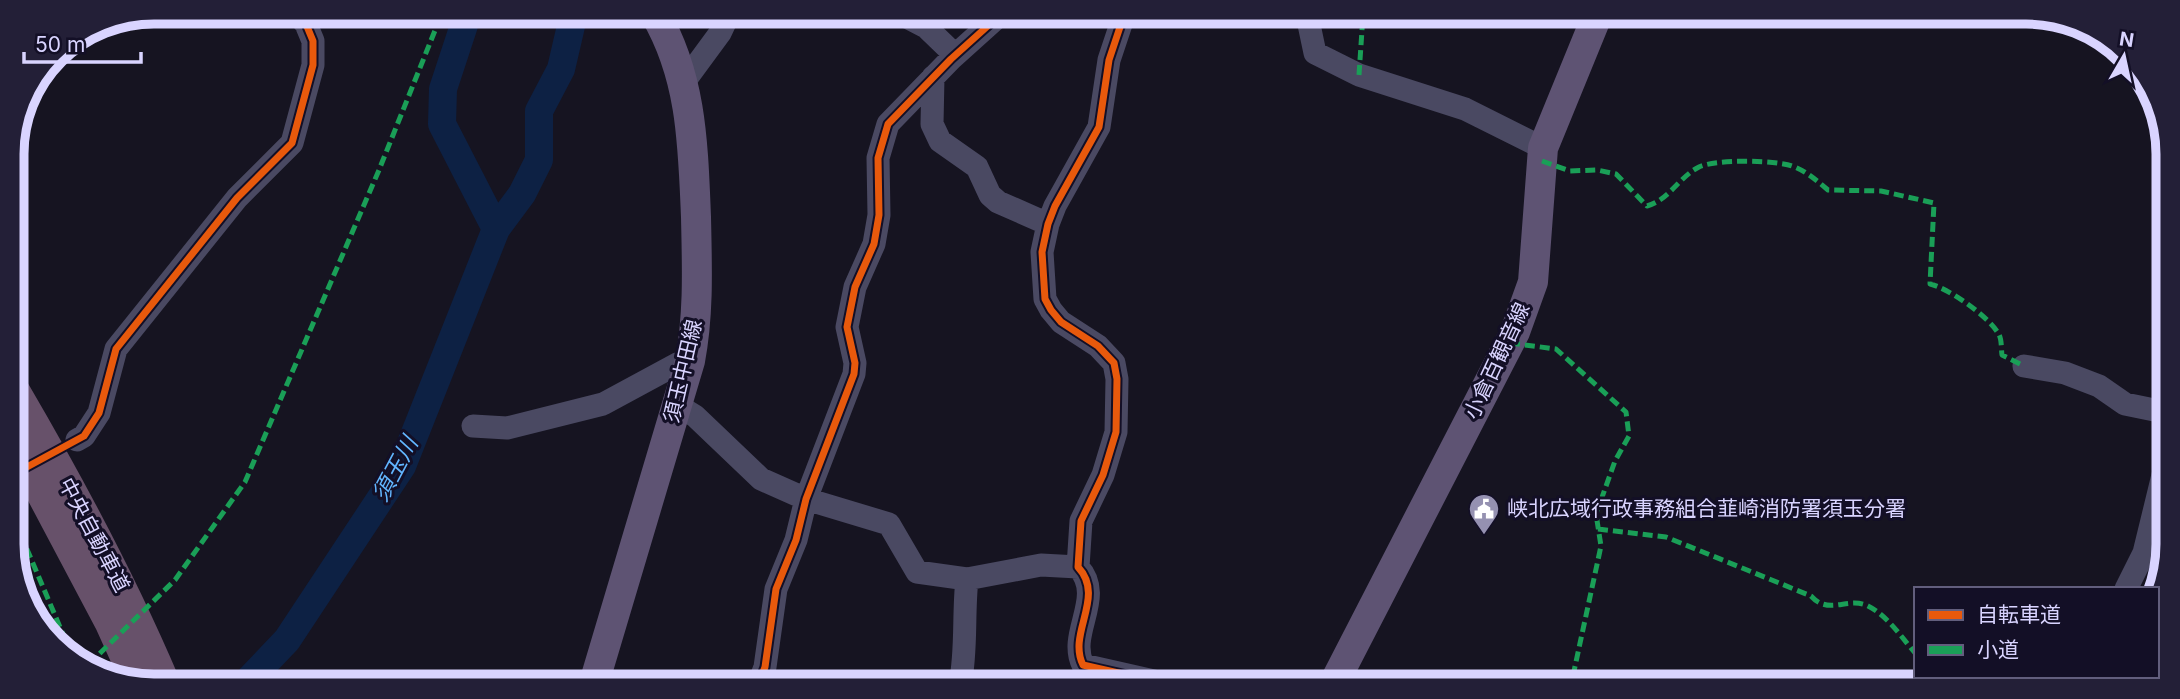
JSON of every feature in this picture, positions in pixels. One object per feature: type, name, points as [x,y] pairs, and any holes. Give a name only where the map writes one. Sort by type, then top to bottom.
[{"type":"highway","name":"中央自動車道","points":[[24,410],[64,477],[120,612],[136,673]]},
{"type":"highway","name":"中央自動車道","points":[[24,456],[158,674]]},
{"type":"main road","name":"小倉百観音線","points":[[1339,674],[1515,332],[1533,282],[1543,148],[1594,24]]},
{"type":"main road","name":"須玉中田線","points":[[597,674],[690,361],[697,323],[693,131],[684,82],[674,49],[661,25]]},
{"type":"street","points":[[1078,568],[1082,521],[1103,475],[1116,432],[1117,379],[1114,363],[1098,346],[1061,321],[1045,299],[1042,252],[1048,224],[1099,127],[1109,60],[1121,24]]},
{"type":"street","points":[[1309,24],[1315,53],[1359,75],[1465,109],[1543,148]]},
{"type":"street","points":[[77,440],[84,436],[99,413],[117,349],[237,198],[292,143],[313,65],[313,41],[306,25]]},
{"type":"street","points":[[684,82],[724,25]]},
{"type":"street","points":[[921,25],[955,55]]},
{"type":"street","points":[[762,674],[776,589],[796,540],[806,499],[854,374],[855,363],[847,327],[855,287],[874,244],[879,215],[878,158],[888,124],[955,55],[990,25]]},
{"type":"street","points":[[933,77],[932,124],[940,141],[977,167],[989,195],[998,202],[1048,224]]},
{"type":"street","points":[[473,426],[507,428],[603,404],[677,364],[690,361]]},
{"type":"street","points":[[2024,366],[2065,373],[2099,386],[2125,404],[2156,410]]},
{"type":"street","points":[[677,405],[695,416],[761,479],[806,499],[889,524],[917,572],[967,579],[1041,565],[1078,568],[1088,577],[1090,593],[1077,653],[1083,665],[1123,674]]},
{"type":"street","points":[[2127,587],[2144,553],[2156,504]]},
{"type":"street","points":[[962,674],[962,621],[967,579]]},
{"type":"waterway","name":"須玉川","points":[[464,25],[443,89],[442,124],[496,229]]},
{"type":"waterway","name":"須玉川","points":[[255,674],[287,640],[402,466],[496,229],[522,194],[539,160],[539,111],[561,69],[571,25]]},
{"type":"marked path","points":[[1359,75],[1362,24]]},
{"type":"marked path","points":[[94,659],[175,580],[245,482],[379,170],[437,25]]},
{"type":"marked path","points":[[1542,161],[1570,171],[1597,170],[1616,174],[1647,206],[1662,199],[1699,167],[1745,161],[1792,166],[1828,190],[1881,191],[1934,203],[1930,284],[1957,297],[1977,311],[1999,335],[2002,355],[2024,366]]},
{"type":"marked path","points":[[1510,343],[1556,349],[1626,412],[1629,436],[1615,461],[1596,514],[1601,546],[1573,674]]},
{"type":"marked path","points":[[1598,529],[1666,537],[1811,596],[1825,605],[1853,603],[1868,606],[1888,621],[1914,652]]},
{"type":"marked path","points":[[24,542],[64,637]]},
{"type":"cycle path","points":[[1121,24],[1109,60],[1099,127],[1055,206],[1042,252],[1045,299],[1051,310],[1061,322],[1098,346],[1114,363],[1117,379],[1116,432],[1103,475],[1081,521],[1078,567],[1086,579],[1088,603],[1079,640],[1079,653],[1083,665],[1123,674]]},
{"type":"cycle path","points":[[24,468],[84,436],[99,413],[116,349],[237,198],[292,143],[313,65],[313,41],[306,25]]},
{"type":"cycle path","points":[[762,674],[776,589],[796,540],[806,499],[854,374],[855,363],[847,327],[855,287],[874,244],[879,215],[878,158],[888,124],[951,59],[989,25]]},
{"type":"place","name":"峡北広域行政事務組合韮崎消防署須玉分署","points":[[1484,536]]}]
